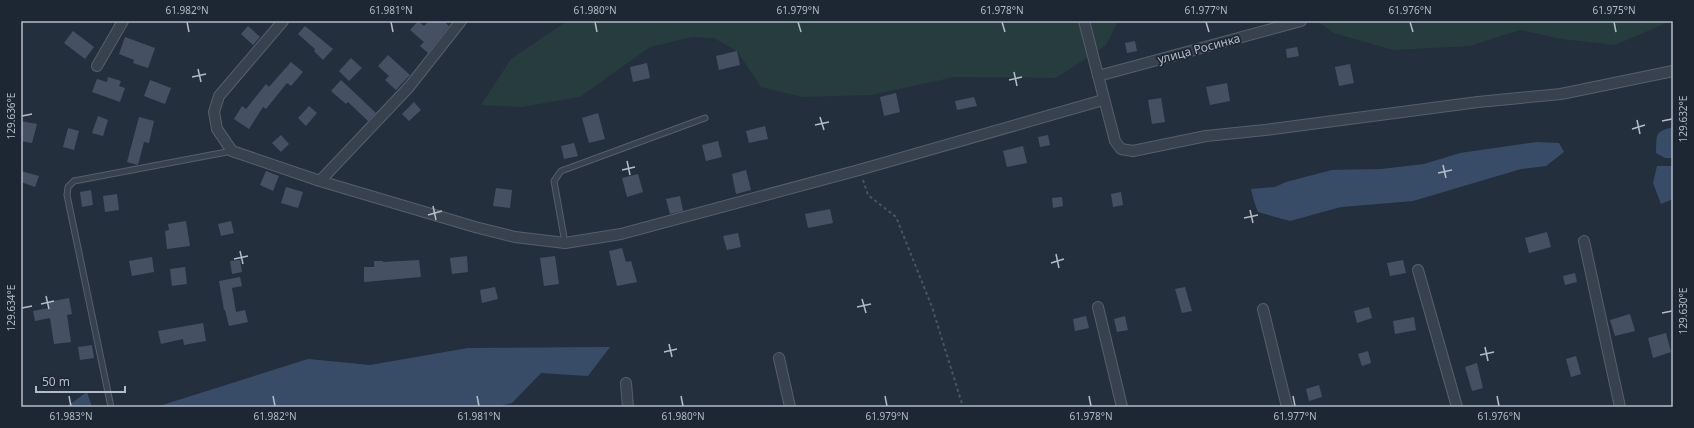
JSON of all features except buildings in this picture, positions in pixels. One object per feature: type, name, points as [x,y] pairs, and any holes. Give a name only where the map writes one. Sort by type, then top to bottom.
[{"type":"street","points":[[97,66],[123,21]]},
{"type":"street","points":[[283,21],[219,96],[214,112],[217,129],[232,151],[320,181],[475,227],[515,237],[565,243],[621,234],[859,170],[1103,100]]},
{"type":"street","points":[[320,181],[409,87],[461,21]]},
{"type":"street","points":[[1084,21],[1103,100],[1115,141],[1121,149],[1133,151],[1206,136],[1265,130],[1478,102],[1561,94],[1673,71]]},
{"type":"street","name":"улица Росинка","points":[[1098,76],[1301,21]]},
{"type":"street","points":[[1584,241],[1620,407]]},
{"type":"street","points":[[1418,270],[1457,407]]},
{"type":"street","points":[[1098,307],[1122,407]]},
{"type":"street","points":[[1263,309],[1287,407]]},
{"type":"street","points":[[779,358],[790,407]]},
{"type":"street","points":[[626,383],[628,407]]},
{"type":"lane","points":[[565,243],[554,181],[561,171],[705,118]]},
{"type":"lane","points":[[110,407],[67,195],[68,187],[74,181],[232,151]]},
{"type":"path","points":[[859,170],[868,195],[896,217],[932,307],[963,407]]},
{"type":"green space","points":[[567,21],[1118,21],[1106,45],[1056,78],[955,77],[871,95],[802,97],[761,87],[737,51],[714,38],[692,37],[650,47],[580,97],[521,107],[481,105],[511,59]]},
{"type":"green space","points":[[1317,21],[1671,21],[1615,45],[1562,39],[1520,30],[1470,46],[1393,50],[1334,33]]},
{"type":"water","points":[[1673,127],[1673,158],[1665,158],[1656,153],[1657,138],[1662,130]]},
{"type":"water","points":[[1537,142],[1559,143],[1564,152],[1546,166],[1521,169],[1413,201],[1341,207],[1290,221],[1258,212],[1251,189],[1275,187],[1286,182],[1332,170],[1381,169],[1424,164],[1460,153]]},
{"type":"water","points":[[1657,166],[1673,166],[1673,199],[1661,204],[1653,183]]},
{"type":"water","points":[[610,347],[588,376],[541,373],[512,403],[497,407],[156,407],[308,359],[370,365],[468,348]]},
{"type":"water","points":[[87,392],[92,407],[66,407]]}]
